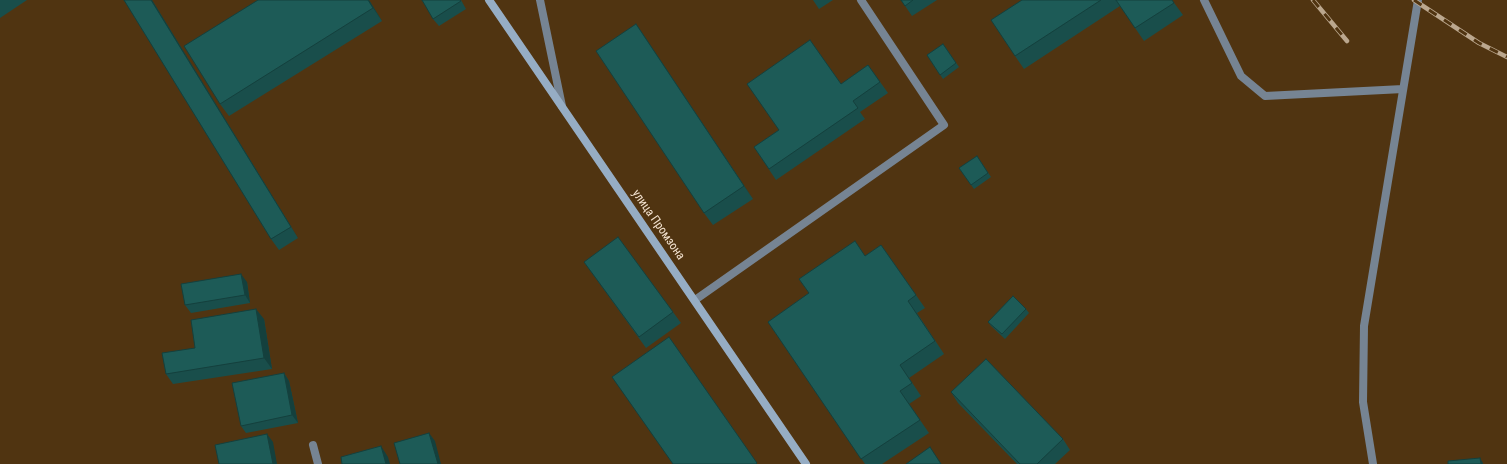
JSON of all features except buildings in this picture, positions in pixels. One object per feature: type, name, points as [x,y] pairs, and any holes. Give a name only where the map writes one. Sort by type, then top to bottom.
[{"type":"main road","name":"улица Промзона","points":[[489,0],[806,464]]},
{"type":"street","points":[[540,0],[562,106]]},
{"type":"street","points":[[695,300],[944,124],[861,0]]},
{"type":"street","points":[[1204,0],[1241,76],[1265,96],[1403,89]]},
{"type":"street","points":[[1373,464],[1363,402],[1364,326],[1418,0]]},
{"type":"street","points":[[313,445],[318,464]]},
{"type":"railway","points":[[1313,0],[1347,41]]},
{"type":"railway","points":[[1414,0],[1479,43],[1507,57]]}]
